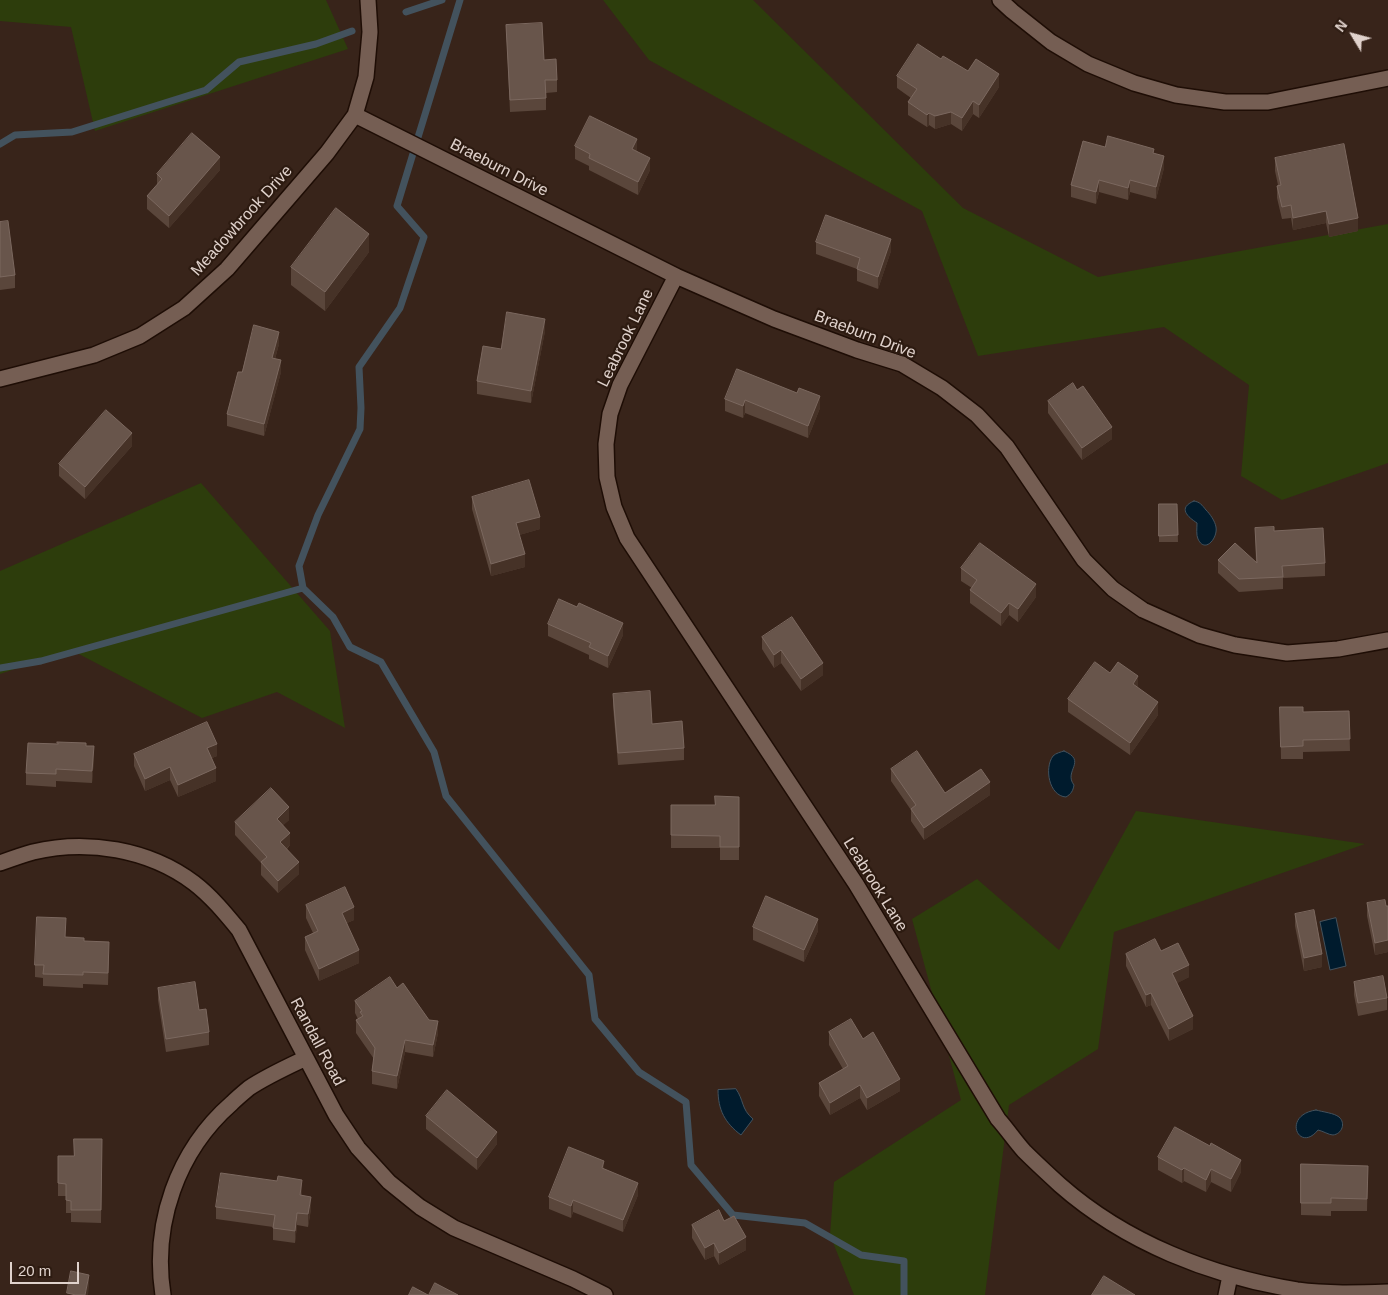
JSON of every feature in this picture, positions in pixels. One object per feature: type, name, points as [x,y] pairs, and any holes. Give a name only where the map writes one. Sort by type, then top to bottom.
[{"type":"street","name":"Meadowbrook Drive","points":[[0,379],[94,355],[140,336],[184,308],[227,268],[327,153],[355,115],[366,77],[370,32],[368,0]]},
{"type":"street","points":[[1000,0],[1051,42],[1088,64],[1134,83],[1176,95],[1225,102],[1268,102],[1388,78]]},
{"type":"street","name":"Braeburn Drive","points":[[355,115],[676,276],[774,320],[902,364],[942,388],[977,415],[1007,447],[1084,560],[1114,589],[1143,610],[1199,635],[1235,645],[1287,653],[1338,649],[1388,640]]},
{"type":"street","name":"Leabrook Lane","points":[[676,276],[620,385],[610,414],[606,444],[607,477],[614,507],[627,538],[856,884],[998,1119],[1024,1150],[1055,1180],[1099,1214],[1140,1239],[1190,1262],[1230,1276],[1298,1290],[1345,1293],[1388,1292]]},
{"type":"street","name":"Randall Road","points":[[0,863],[33,852],[49,849],[98,847],[134,853],[168,867],[193,882],[218,904],[239,930],[336,1115],[358,1148],[389,1182],[420,1207],[454,1228],[573,1279],[605,1295]]},
{"type":"street","points":[[163,1295],[160,1275],[161,1242],[166,1209],[179,1174],[195,1145],[218,1116],[248,1089],[282,1069],[306,1058]]},
{"type":"street","points":[[1226,1295],[1230,1276]]},
{"type":"green space","points":[[0,0],[326,0],[348,49],[95,131],[71,27],[0,21]]},
{"type":"green space","points":[[603,0],[753,0],[963,208],[1098,277],[1388,224],[1388,463],[1282,500],[1241,476],[1249,385],[1164,327],[978,356],[922,211],[649,60]]},
{"type":"green space","points":[[201,483],[330,631],[345,728],[277,692],[202,718],[71,650],[0,674],[0,571]]},
{"type":"green space","points":[[1136,811],[1365,844],[1114,932],[1098,1049],[1009,1105],[985,1295],[854,1295],[830,1235],[834,1182],[961,1100],[912,919],[977,879],[1059,950]]},
{"type":"water","points":[[1194,501],[1202,505],[1211,516],[1215,525],[1215,536],[1207,545],[1201,543],[1198,539],[1197,523],[1190,518],[1185,509]]},
{"type":"water","points":[[1064,751],[1071,755],[1075,762],[1071,775],[1074,787],[1072,792],[1066,797],[1060,795],[1052,787],[1049,774],[1050,761],[1053,756]]},
{"type":"water","points":[[1336,918],[1346,966],[1330,970],[1320,922]]},
{"type":"water","points":[[736,1089],[746,1112],[753,1119],[741,1135],[727,1121],[721,1110],[718,1097],[718,1090]]},
{"type":"water","points":[[1316,1110],[1341,1119],[1343,1125],[1339,1133],[1333,1135],[1318,1130],[1305,1138],[1300,1136],[1296,1125],[1299,1119],[1305,1113]]},
{"type":"building","points":[[542,23],[544,60],[556,59],[557,80],[545,80],[546,98],[510,100],[506,25]]},
{"type":"building","points":[[918,44],[941,59],[943,56],[968,71],[976,59],[999,74],[979,105],[973,101],[962,118],[951,112],[935,116],[929,113],[927,115],[908,102],[917,89],[897,76]]},
{"type":"building","points":[[590,116],[637,139],[632,149],[650,158],[638,182],[589,158],[590,154],[575,146]]},
{"type":"building","points":[[192,133],[220,157],[169,216],[147,196],[162,179],[157,174]]},
{"type":"building","points":[[1108,136],[1154,149],[1153,153],[1164,156],[1156,187],[1130,180],[1128,188],[1099,180],[1096,192],[1071,185],[1083,141],[1105,147]]},
{"type":"building","points":[[1344,144],[1358,218],[1329,224],[1326,211],[1293,218],[1291,205],[1282,207],[1277,186],[1281,185],[1275,158]]},
{"type":"building","points":[[336,208],[369,234],[325,292],[291,267]]},
{"type":"building","points":[[826,215],[891,239],[878,277],[857,269],[860,258],[816,242]]},
{"type":"building","points":[[8,221],[15,275],[0,277],[0,222]]},
{"type":"building","points":[[507,312],[545,319],[531,391],[477,381],[483,346],[501,349]]},
{"type":"building","points":[[254,325],[279,332],[272,358],[281,360],[264,424],[227,414],[238,372],[242,372]]},
{"type":"building","points":[[737,369],[797,393],[799,388],[820,396],[808,426],[745,400],[743,406],[725,399]]},
{"type":"building","points":[[1073,383],[1077,390],[1083,386],[1112,427],[1082,448],[1048,401]]},
{"type":"building","points":[[106,410],[132,433],[85,487],[59,464]]},
{"type":"building","points":[[529,480],[540,517],[516,523],[525,554],[491,564],[472,497]]},
{"type":"building","points":[[1159,504],[1177,504],[1178,535],[1159,536]]},
{"type":"building","points":[[1274,527],[1274,531],[1323,528],[1325,563],[1282,566],[1283,577],[1239,579],[1218,560],[1235,543],[1257,563],[1255,528]]},
{"type":"building","points":[[980,543],[1036,584],[1018,609],[1009,603],[1001,613],[970,590],[977,580],[961,568]]},
{"type":"building","points":[[559,599],[577,607],[579,603],[623,623],[608,656],[589,647],[591,643],[548,624]]},
{"type":"building","points":[[792,617],[823,663],[801,679],[781,650],[774,655],[762,637]]},
{"type":"building","points":[[1095,662],[1110,673],[1118,662],[1138,676],[1133,684],[1158,702],[1130,743],[1068,699]]},
{"type":"building","points":[[650,691],[652,724],[682,721],[684,748],[618,753],[613,694]]},
{"type":"building","points":[[1280,707],[1303,707],[1303,712],[1349,711],[1350,739],[1303,740],[1303,746],[1281,747]]},
{"type":"building","points":[[207,722],[217,744],[207,748],[216,768],[178,785],[170,767],[145,779],[134,754]]},
{"type":"building","points":[[57,742],[86,743],[86,746],[94,746],[92,771],[56,769],[56,774],[26,773],[28,743],[58,744]]},
{"type":"building","points":[[917,751],[945,793],[981,769],[990,782],[924,828],[911,809],[916,805],[891,769]]},
{"type":"building","points":[[271,788],[289,807],[277,819],[290,833],[280,842],[299,862],[278,881],[261,862],[267,857],[235,822]]},
{"type":"building","points":[[715,796],[739,797],[739,847],[720,847],[720,836],[671,835],[671,805],[715,805]]},
{"type":"building","points":[[345,887],[354,907],[342,913],[359,950],[319,969],[305,937],[318,931],[306,905]]},
{"type":"building","points":[[766,896],[818,919],[804,950],[753,927]]},
{"type":"building","points":[[1385,900],[1386,906],[1388,906],[1388,940],[1375,943],[1367,903]]},
{"type":"building","points":[[1314,910],[1322,954],[1304,958],[1295,914]]},
{"type":"building","points":[[37,917],[66,918],[65,937],[84,938],[84,941],[109,942],[108,973],[83,972],[83,975],[43,974],[44,965],[35,965]]},
{"type":"building","points":[[1155,939],[1161,951],[1178,943],[1189,965],[1172,973],[1193,1016],[1169,1029],[1151,993],[1146,995],[1126,954]]},
{"type":"building","points":[[1383,976],[1387,998],[1358,1003],[1354,982]]},
{"type":"building","points":[[390,977],[397,988],[403,983],[429,1020],[438,1021],[433,1045],[405,1040],[397,1076],[372,1071],[375,1048],[356,1020],[363,1016],[355,1001]]},
{"type":"building","points":[[195,982],[199,1010],[206,1009],[209,1032],[166,1039],[158,988]]},
{"type":"building","points":[[851,1019],[863,1039],[873,1032],[900,1079],[867,1098],[860,1085],[830,1103],[819,1083],[848,1066],[829,1032]]},
{"type":"building","points":[[447,1090],[497,1132],[477,1158],[426,1116]]},
{"type":"building","points":[[1175,1127],[1210,1146],[1211,1143],[1241,1160],[1231,1179],[1211,1169],[1206,1180],[1158,1157]]},
{"type":"building","points":[[74,1139],[102,1139],[101,1210],[71,1210],[71,1201],[66,1200],[66,1184],[58,1183],[58,1156],[74,1156]]},
{"type":"building","points":[[569,1147],[604,1161],[602,1168],[638,1183],[623,1220],[573,1200],[571,1206],[549,1197]]},
{"type":"building","points":[[1301,1164],[1368,1166],[1367,1199],[1331,1198],[1331,1203],[1301,1203]]},
{"type":"building","points":[[221,1173],[277,1181],[278,1176],[302,1180],[300,1195],[311,1197],[308,1214],[297,1213],[295,1231],[273,1228],[275,1215],[216,1207]]},
{"type":"building","points":[[719,1210],[724,1221],[734,1216],[746,1237],[719,1253],[714,1243],[705,1248],[692,1225]]},
{"type":"building","points":[[71,1271],[89,1275],[85,1295],[67,1293]]},
{"type":"building","points":[[1104,1276],[1135,1295],[1092,1295]]},
{"type":"building","points":[[435,1283],[458,1295],[429,1295]]},
{"type":"building","points":[[413,1287],[428,1295],[409,1295]]},
{"type":"waterway","points":[[406,12],[442,0]]},
{"type":"waterway","points":[[460,0],[397,206],[424,237],[400,308],[359,367],[360,429],[318,515],[299,566],[303,588],[333,617],[350,647],[381,662],[434,752],[446,796],[589,975],[595,1019],[639,1072],[686,1102],[691,1165],[733,1215],[805,1223],[861,1255],[904,1261],[904,1295]]},
{"type":"waterway","points":[[0,144],[15,135],[72,132],[206,90],[239,62],[316,44],[352,31]]},
{"type":"waterway","points":[[0,668],[41,661],[303,588]]}]
